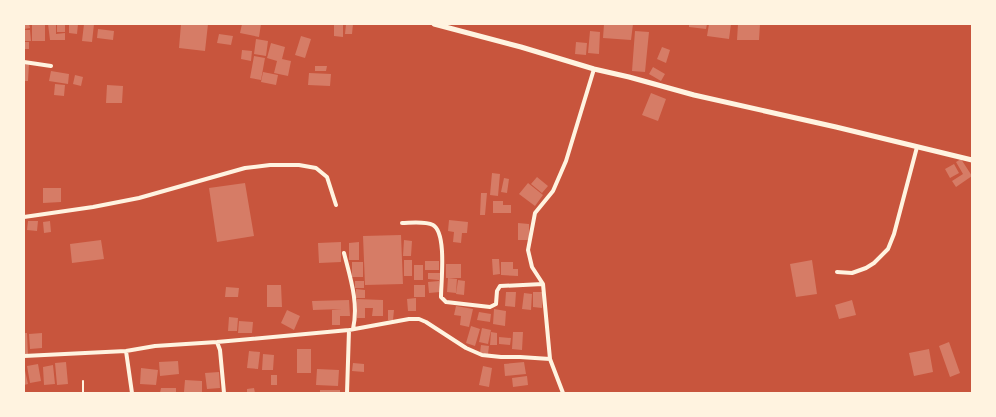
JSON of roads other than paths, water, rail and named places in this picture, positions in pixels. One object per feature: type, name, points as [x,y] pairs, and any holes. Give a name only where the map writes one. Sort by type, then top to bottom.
[{"type":"street","points":[[434,24],[694,95],[972,160]]},
{"type":"street","points":[[24,62],[51,66]]},
{"type":"street","points":[[563,393],[550,359],[543,284],[532,267],[528,250],[533,220],[539,206],[553,191],[566,161],[594,69]]},
{"type":"street","points":[[837,272],[852,273],[866,268],[888,249],[894,234],[918,147]]},
{"type":"street","points":[[24,217],[139,198],[245,168],[270,165],[299,165],[316,168],[327,177],[336,205]]},
{"type":"street","points":[[402,223],[429,224],[438,231],[442,256],[441,297],[446,302],[490,307],[496,304],[497,291],[500,286],[543,284]]},
{"type":"street","points":[[344,253],[353,290],[355,320],[351,329],[347,393]]},
{"type":"street","points":[[24,356],[126,351],[155,346],[351,329],[419,319],[482,355],[550,359]]},
{"type":"street","points":[[218,342],[224,393]]},
{"type":"street","points":[[126,351],[132,393]]},
{"type":"lane","points":[[83,381],[83,393]]}]
